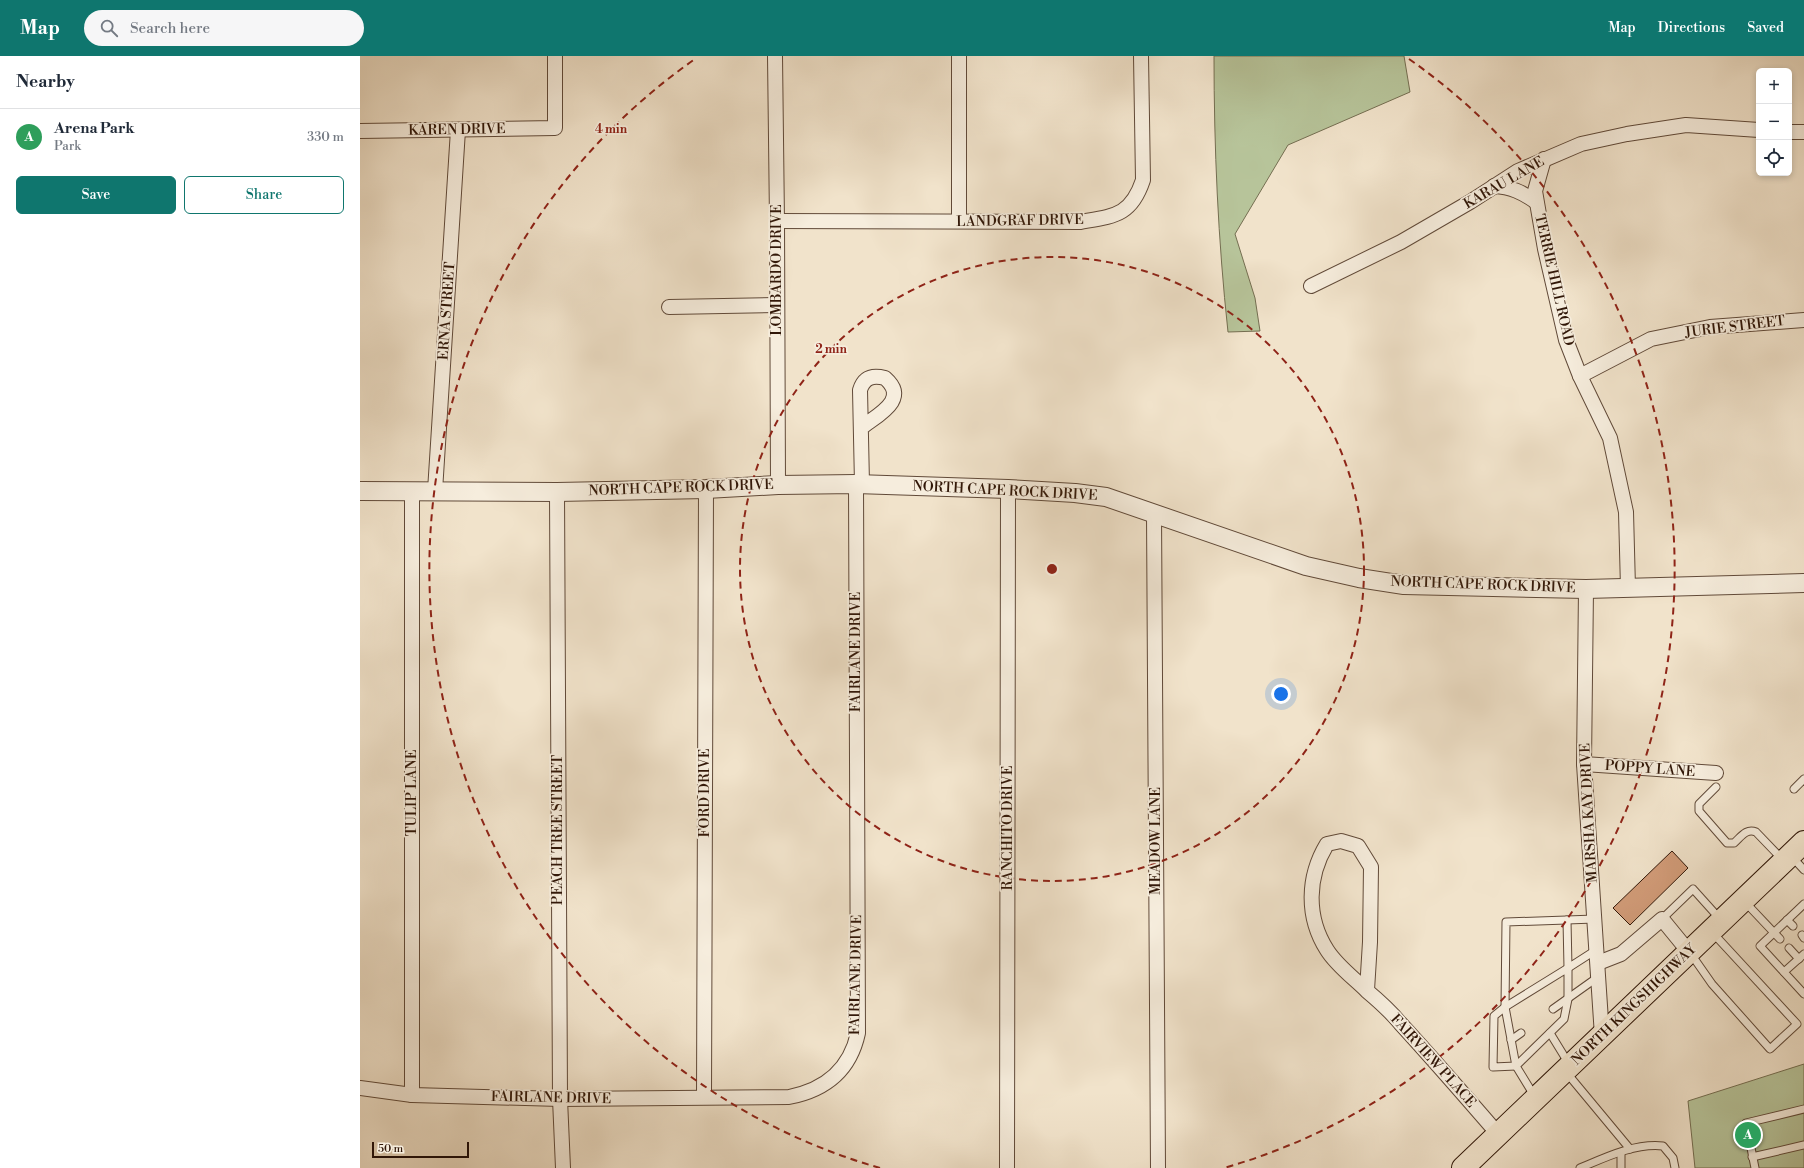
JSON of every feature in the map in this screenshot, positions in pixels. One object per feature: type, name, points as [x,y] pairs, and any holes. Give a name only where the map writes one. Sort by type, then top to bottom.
[{"type":"main road","name":"NORTH KINGSHIGHWAY","points":[[1464,1168],[1744,900],[1796,857]]},
{"type":"street","name":"KAREN DRIVE","points":[[360,131],[555,128],[555,56]]},
{"type":"street","name":"LOMBARDO DRIVE","points":[[775,56],[778,484]]},
{"type":"street","points":[[959,56],[959,221]]},
{"type":"street","name":"LANDGRAF DRIVE","points":[[777,221],[1080,222],[1120,213],[1132,204],[1139,192],[1143,180],[1141,56]]},
{"type":"street","name":"KARAU LANE","points":[[1311,286],[1401,242],[1518,171],[1581,144],[1627,134],[1686,126],[1756,130]]},
{"type":"street","name":"ERNA STREET","points":[[436,491],[458,130]]},
{"type":"street","points":[[1792,132],[1804,132]]},
{"type":"street","name":"TERRIE HILL ROAD","points":[[1544,159],[1535,192],[1536,202],[1558,310],[1566,340],[1580,376],[1612,445],[1626,512],[1628,588]]},
{"type":"street","name":"TERRIE HILL ROAD","points":[[1494,186],[1508,187],[1523,193],[1536,202]]},
{"type":"street","points":[[669,307],[776,305]]},
{"type":"street","name":"JURIE STREET","points":[[1580,376],[1650,340],[1710,327],[1804,320]]},
{"type":"street","name":"FAIRLANE DRIVE","points":[[360,1088],[412,1095],[560,1099],[789,1097],[801,1094],[822,1085],[834,1077],[850,1058],[858,1033],[859,484],[861,428]]},
{"type":"street","name":"NORTH CAPE ROCK DRIVE","points":[[360,491],[557,492],[706,489],[778,484],[859,484],[1008,489],[1075,493],[1106,498],[1306,566],[1359,578],[1404,585],[1586,589],[1804,583]]},
{"type":"street","name":"FORD DRIVE","points":[[704,1097],[706,489]]},
{"type":"street","name":"RANCHITO DRIVE","points":[[1008,489],[1008,1168]]},
{"type":"street","name":"TULIP LANE","points":[[412,491],[412,1095]]},
{"type":"street","name":"PEACH TREE STREET","points":[[557,492],[560,1099],[563,1168]]},
{"type":"street","name":"MEADOW LANE","points":[[1154,514],[1158,1168]]},
{"type":"street","name":"MARSHA KAY DRIVE","points":[[1586,589],[1584,764],[1602,1036]]},
{"type":"street","name":"POPPY LANE","points":[[1584,764],[1716,780]]},
{"type":"street","name":"FAIRVIEW PLACE","points":[[1367,990],[1370,942],[1371,867],[1358,846],[1341,841],[1327,844],[1318,858],[1310,896],[1314,920],[1327,950],[1350,976],[1367,990],[1398,1021],[1498,1134]]},
{"type":"street","points":[[1597,963],[1621,954],[1662,919],[1689,952]]},
{"type":"lane","points":[[1794,789],[1804,779]]},
{"type":"lane","points":[[1716,780],[1698,807],[1699,811],[1727,843],[1734,843],[1746,831],[1750,830],[1756,832],[1796,857]]},
{"type":"lane","points":[[1662,919],[1693,889],[1717,926],[1797,1024],[1770,1049],[1712,984],[1689,952]]},
{"type":"lane","points":[[1744,900],[1780,939]]},
{"type":"lane","points":[[1803,908],[1787,920],[1760,946],[1804,994]]},
{"type":"lane","points":[[1536,1099],[1516,1066],[1505,1007],[1506,922],[1595,919]]},
{"type":"lane","points":[[1567,920],[1568,968],[1568,998],[1564,1019],[1516,1066],[1493,1068],[1494,1016],[1505,1007],[1568,968],[1597,963]]},
{"type":"lane","points":[[1787,920],[1793,926]]},
{"type":"lane","points":[[1784,972],[1801,956],[1789,948]]},
{"type":"lane","points":[[1554,1009],[1568,998],[1597,963]]},
{"type":"lane","points":[[1512,1040],[1521,1033]]},
{"type":"lane","points":[[1550,1033],[1568,1068],[1630,1149]]},
{"type":"lane","points":[[1755,1168],[1746,1123],[1804,1109]]},
{"type":"lane","points":[[1580,1168],[1630,1149],[1652,1144],[1663,1146],[1673,1158],[1675,1168]]},
{"type":"lane","points":[[1752,1157],[1804,1145]]},
{"type":"lane","points":[[1621,1152],[1621,1168]]},
{"type":"green space","points":[[1214,56],[1404,56],[1410,92],[1288,145],[1235,234],[1255,298],[1260,331],[1228,332],[1217,194]]},
{"type":"green space","points":[[1804,1064],[1804,1168],[1695,1168],[1688,1101]]},
{"type":"building","points":[[1672,851],[1688,868],[1630,925],[1613,908]]},
{"type":"place","name":"Arena Park","points":[[1748,1135]]}]
